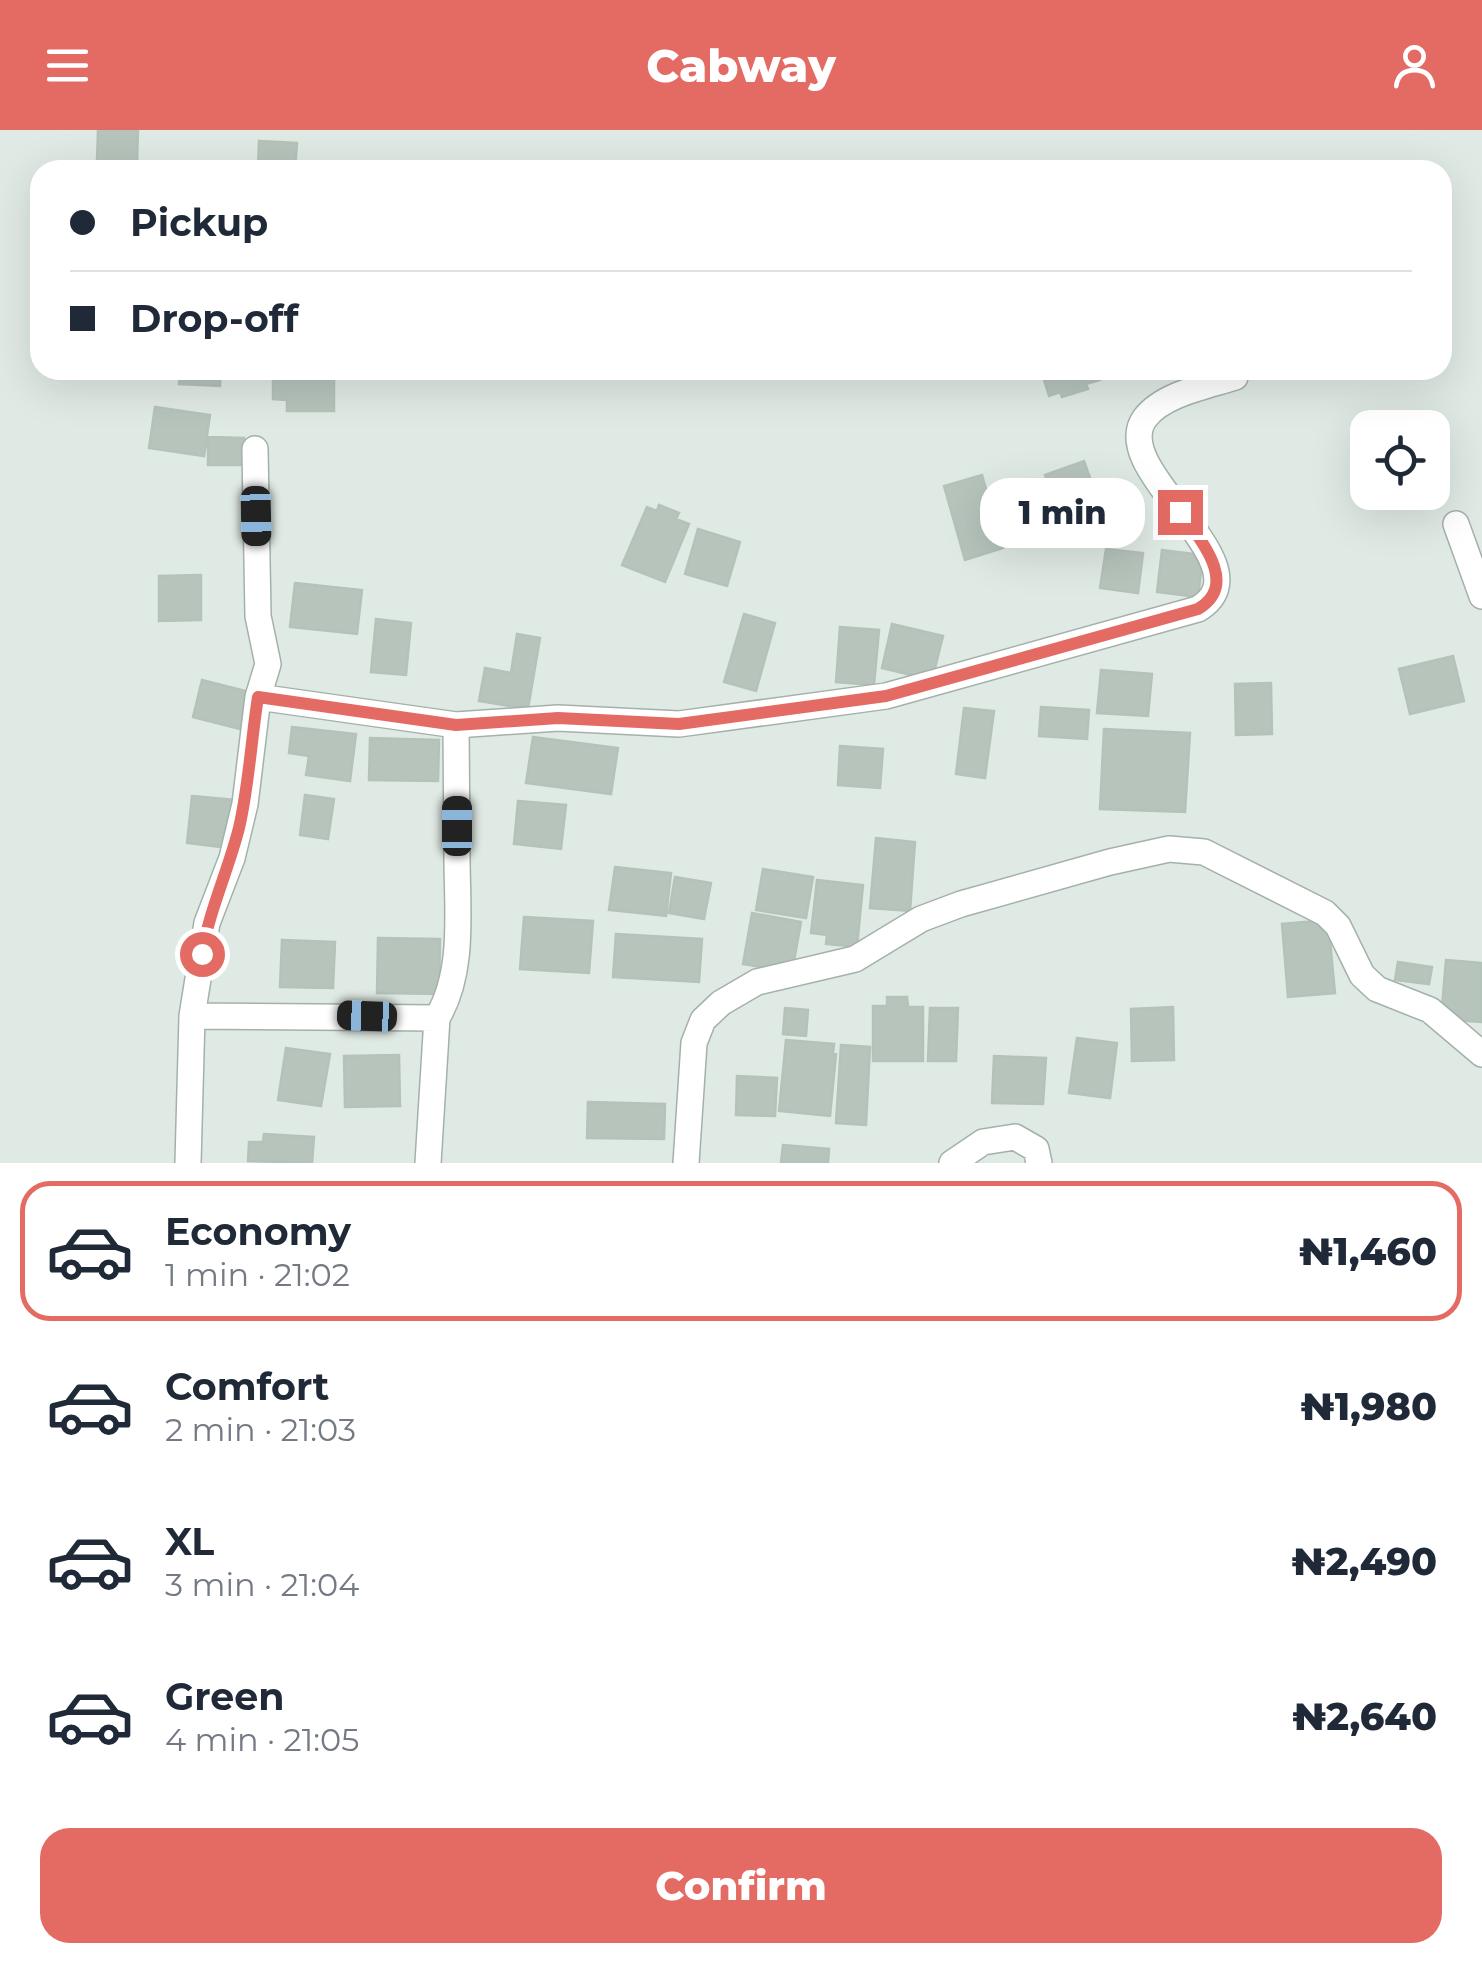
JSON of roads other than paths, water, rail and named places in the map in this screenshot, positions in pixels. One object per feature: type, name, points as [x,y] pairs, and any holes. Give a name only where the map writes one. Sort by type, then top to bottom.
[{"type":"street","points":[[258,697],[456,725],[558,718],[679,724],[886,696],[1198,609],[1211,600],[1217,587],[1215,568],[1141,450],[1139,429],[1147,415],[1169,400],[1224,380]]},
{"type":"street","points":[[188,1163],[192,1016],[207,924],[232,858],[245,804],[258,697],[268,664],[258,616],[255,450]]},
{"type":"street","points":[[1456,524],[1482,596]]},
{"type":"street","points":[[428,1163],[438,1018],[453,974],[458,927],[456,725]]},
{"type":"street","points":[[686,1163],[694,1043],[704,1020],[721,1003],[757,982],[855,959],[921,919],[961,904],[1170,849],[1204,852],[1325,913],[1338,926],[1362,975],[1376,988],[1430,1010],[1482,1054]]},
{"type":"street","points":[[192,1016],[438,1018]]},
{"type":"street","points":[[952,1163],[983,1142],[1015,1136],[1036,1149],[1039,1163]]}]
